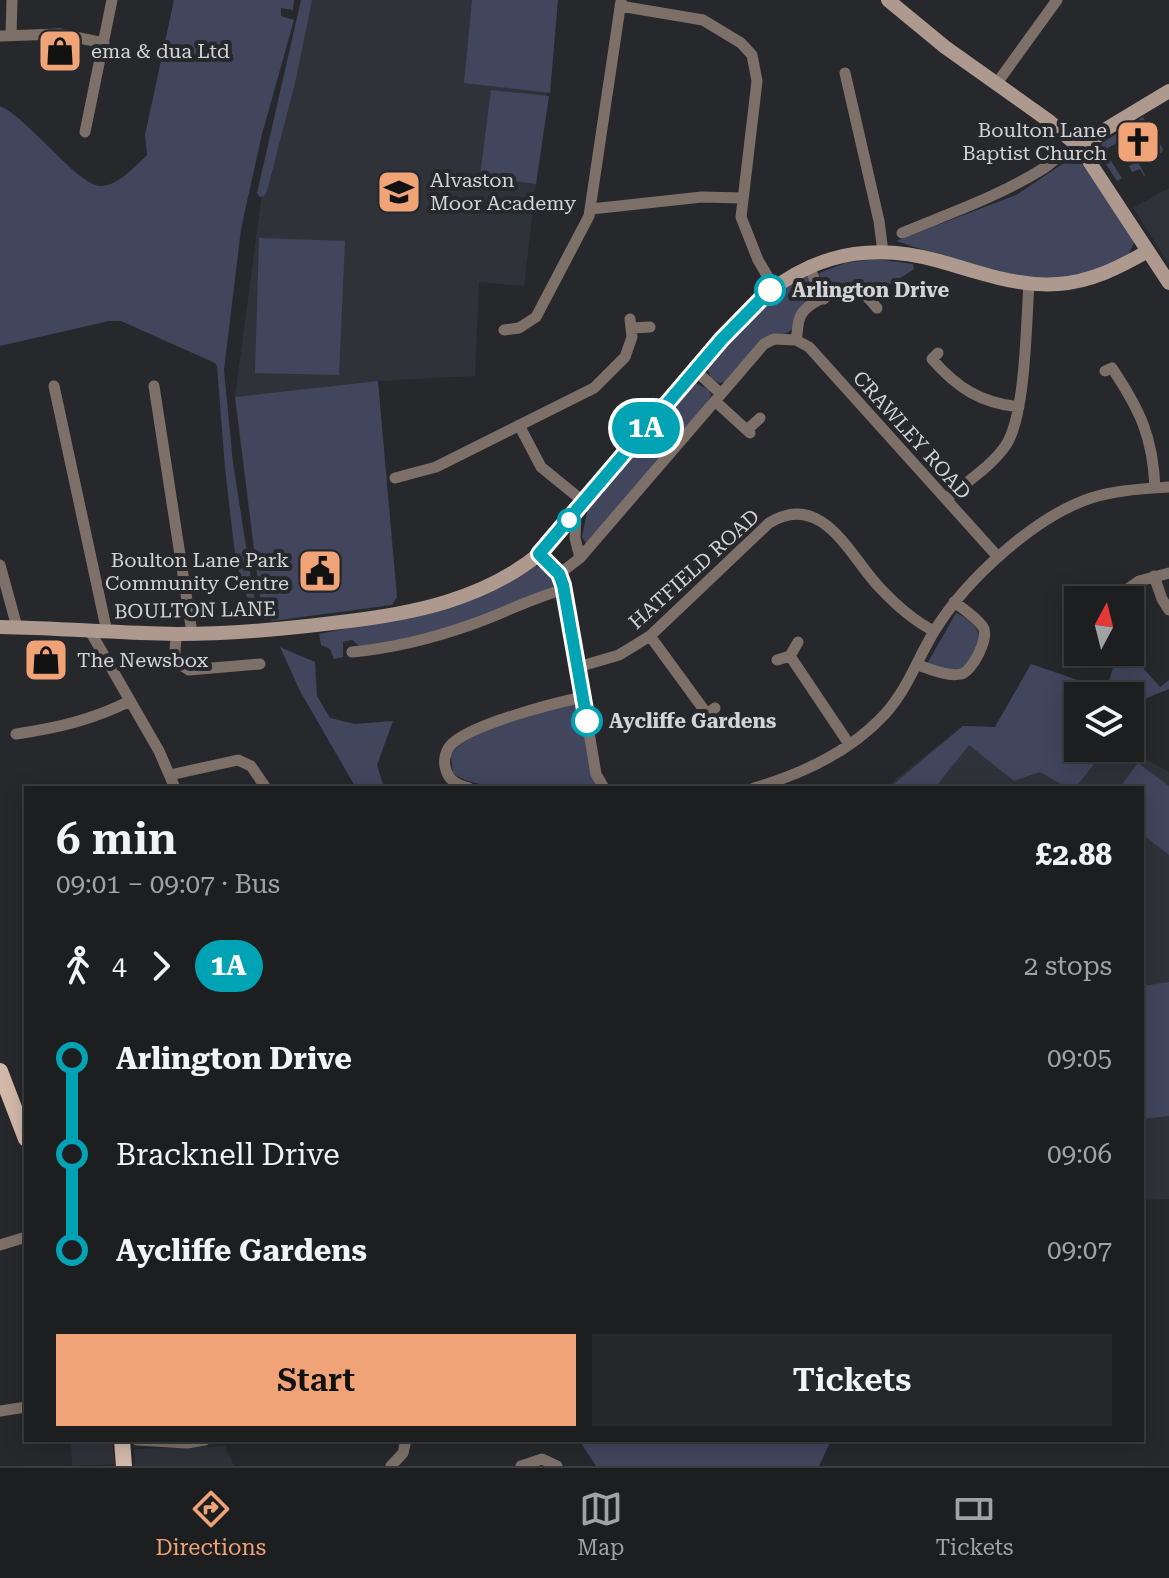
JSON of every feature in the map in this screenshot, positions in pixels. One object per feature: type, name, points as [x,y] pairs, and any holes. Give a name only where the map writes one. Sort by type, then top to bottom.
[{"type":"main road","points":[[0,1071],[24,1134]]},
{"type":"main road","points":[[122,1442],[124,1466]]},
{"type":"street","points":[[12,0],[6,36],[60,34],[104,43]]},
{"type":"street","points":[[85,132],[112,0]]},
{"type":"street","points":[[888,0],[945,47],[1049,121],[1081,149],[1169,283]]},
{"type":"street","points":[[997,83],[1057,0]]},
{"type":"street","points":[[504,330],[519,328],[536,317],[582,234],[591,209],[620,3],[703,20],[741,43],[752,55],[757,81],[741,222],[774,287]]},
{"type":"street","points":[[845,73],[879,221],[883,252]]},
{"type":"street","points":[[902,233],[1005,191],[1047,166],[1067,149],[1081,149],[1106,129],[1169,91]]},
{"type":"street","points":[[591,209],[702,197],[742,198]]},
{"type":"street","name":"BOULTON LANE","points":[[0,627],[185,634],[282,629],[410,612],[482,589],[513,573],[539,554],[742,316],[774,287],[809,267],[840,256],[883,252],[913,255],[1000,279],[1029,284],[1060,284],[1091,278],[1148,251]]},
{"type":"street","points":[[809,267],[824,299]]},
{"type":"street","points":[[946,499],[1002,450],[1015,427],[1029,284]]},
{"type":"street","points":[[559,574],[580,558],[764,344],[774,339],[796,340],[799,320],[804,311],[824,299],[851,292],[864,295],[874,304],[882,287]]},
{"type":"street","points":[[395,478],[417,467],[464,454],[602,383],[625,357],[631,345],[631,323],[650,327]]},
{"type":"street","name":"CRAWLEY ROAD","points":[[796,340],[809,347],[998,557]]},
{"type":"street","points":[[938,353],[932,359],[963,389],[986,401],[1019,407]]},
{"type":"street","points":[[1105,371],[1112,368],[1144,420],[1152,448],[1155,488]]},
{"type":"street","points":[[695,370],[748,431],[760,418]]},
{"type":"street","points":[[54,386],[107,632]]},
{"type":"street","points":[[154,386],[185,634],[175,657],[185,669],[193,671],[260,664]]},
{"type":"street","points":[[519,425],[541,467],[580,507],[575,538],[580,558]]},
{"type":"street","points":[[759,786],[817,764],[849,744],[884,715],[905,689],[934,631],[954,602],[998,557],[1073,506],[1115,491],[1169,487]]},
{"type":"street","name":"HATFIELD ROAD","points":[[578,667],[612,658],[650,636],[769,523],[804,514],[824,522],[879,588],[934,631]]},
{"type":"street","points":[[539,554],[559,574],[565,589],[596,774],[603,786]]},
{"type":"street","points":[[0,565],[17,627]]},
{"type":"street","points":[[1130,586],[1169,573]]},
{"type":"street","points":[[1154,576],[1169,610]]},
{"type":"street","points":[[352,652],[453,631],[526,601],[565,589]]},
{"type":"street","points":[[918,665],[962,674],[967,672],[975,658],[986,635],[984,628],[954,602]]},
{"type":"street","points":[[90,631],[174,786]]},
{"type":"street","points":[[650,636],[706,714]]},
{"type":"street","points":[[777,660],[790,656],[798,642]]},
{"type":"street","points":[[239,651],[241,666]]},
{"type":"street","points":[[790,656],[849,744]]},
{"type":"street","points":[[464,786],[453,781],[445,768],[446,754],[454,742],[503,720],[583,697]]},
{"type":"street","points":[[16,734],[78,723],[130,701]]},
{"type":"street","points":[[170,775],[238,760],[251,766],[265,786]]},
{"type":"street","points":[[0,1245],[24,1238]]},
{"type":"street","points":[[0,1411],[24,1407]]},
{"type":"street","points":[[170,1442],[193,1442]]},
{"type":"street","points":[[391,1466],[403,1453],[406,1442]]},
{"type":"street","points":[[521,1466],[541,1454],[557,1466]]},
{"type":"shaded area","points":[[174,0],[294,0],[293,10],[281,8],[281,16],[294,20],[262,134],[241,229],[224,370],[233,463],[257,617],[254,619],[236,563],[215,363],[121,321],[109,321],[0,346],[0,106],[24,123],[66,164],[91,183],[101,186],[120,179],[147,155],[145,135]]},
{"type":"shaded area","points":[[301,0],[312,0],[296,79],[267,191],[260,197],[257,193]]},
{"type":"shaded area","name":"Alvaston Moor Academy","points":[[306,0],[558,0],[524,286],[479,282],[475,376],[378,381],[235,397],[261,201]]},
{"type":"shaded area","points":[[472,0],[558,0],[550,93],[464,83]]},
{"type":"shaded area","points":[[491,90],[549,96],[536,184],[480,176]]},
{"type":"shaded area","points":[[1143,117],[1162,152],[1147,158],[1160,150],[1157,143],[1145,146],[1136,130],[1129,134],[1143,160],[1139,164],[1144,176],[1140,169],[1132,172],[1129,166],[1133,164],[1128,155],[1124,157],[1122,152],[1127,150],[1121,141],[1104,150],[1122,178],[1117,181],[1102,158],[1102,143]]},
{"type":"shaded area","points":[[1070,159],[1082,164],[1135,241],[1127,257],[1089,273],[1062,278],[1025,277],[965,263],[896,241],[1016,195]]},
{"type":"shaded area","points":[[1169,188],[1169,264],[1133,208]]},
{"type":"shaded area","points":[[259,238],[345,241],[339,375],[255,373]]},
{"type":"shaded area","points":[[876,259],[913,264],[914,269],[874,290],[825,290],[819,273],[845,263]]},
{"type":"shaded area","points":[[805,276],[809,277],[816,295],[797,325],[779,335],[727,381],[720,383],[711,379],[707,367],[747,317],[770,297]]},
{"type":"shaded area","points":[[378,381],[397,597],[392,605],[272,621],[262,613],[235,397]]},
{"type":"shaded area","points":[[694,382],[709,390],[711,395],[707,404],[586,543],[582,537],[588,507]]},
{"type":"shaded area","points":[[535,565],[553,576],[554,586],[468,622],[392,642],[359,646],[352,640],[343,642],[343,657],[334,659],[330,649],[321,645],[319,634],[363,625]]},
{"type":"shaded area","points":[[956,613],[970,621],[978,631],[976,650],[965,666],[956,671],[931,666],[928,662]]},
{"type":"shaded area","points":[[39,640],[49,640],[62,678],[37,676]]},
{"type":"shaded area","points":[[280,647],[315,662],[317,696],[330,718],[355,724],[393,721],[377,765],[383,786],[355,786],[300,691]]},
{"type":"shaded area","points":[[1031,664],[1084,682],[1064,682],[1064,762],[1144,762],[1144,758],[1169,772],[1169,1199],[1144,1200],[1144,786],[887,786],[963,726],[995,727]]},
{"type":"shaded area","points":[[1031,664],[1083,682],[1064,682],[1064,762],[1096,762],[1077,786],[1064,786],[1040,772],[1014,781],[969,745],[938,784],[940,786],[891,786],[963,726],[995,727]]},
{"type":"shaded area","points":[[1114,666],[1141,666],[1160,687],[1169,680],[1169,689],[1144,699],[1144,682],[1109,682]]},
{"type":"shaded area","points":[[574,704],[581,711],[596,786],[494,786],[465,780],[453,773],[451,756],[458,747],[470,738],[503,724]]},
{"type":"shaded area","points":[[1138,763],[1169,786],[1169,855],[1144,836],[1144,786],[1121,786]]},
{"type":"shaded area","points":[[1169,982],[1169,1116],[1144,1119],[1144,986]]},
{"type":"shaded area","points":[[71,1442],[112,1442],[115,1464],[72,1466]]},
{"type":"shaded area","points":[[580,1442],[830,1442],[819,1466],[596,1466]]},
{"type":"shaded area","points":[[225,1446],[234,1466],[135,1466],[134,1449]]},
{"type":"bus line","name":"1A","points":[[587,721],[563,585],[559,574],[539,554],[722,339],[770,290]]},
{"type":"place","name":"ema & dua Ltd","points":[[60,51]]},
{"type":"place","name":"Boulton Lane Baptist Church","points":[[1138,142]]},
{"type":"place","name":"Alvaston Moor Academy","points":[[399,192]]},
{"type":"place","name":"Arlington Drive","points":[[770,290]]},
{"type":"place","name":"Boulton Lane Park Community Centre","points":[[320,571]]},
{"type":"place","name":"The Newsbox","points":[[46,660]]},
{"type":"place","name":"Aycliffe Gardens","points":[[587,721]]}]
